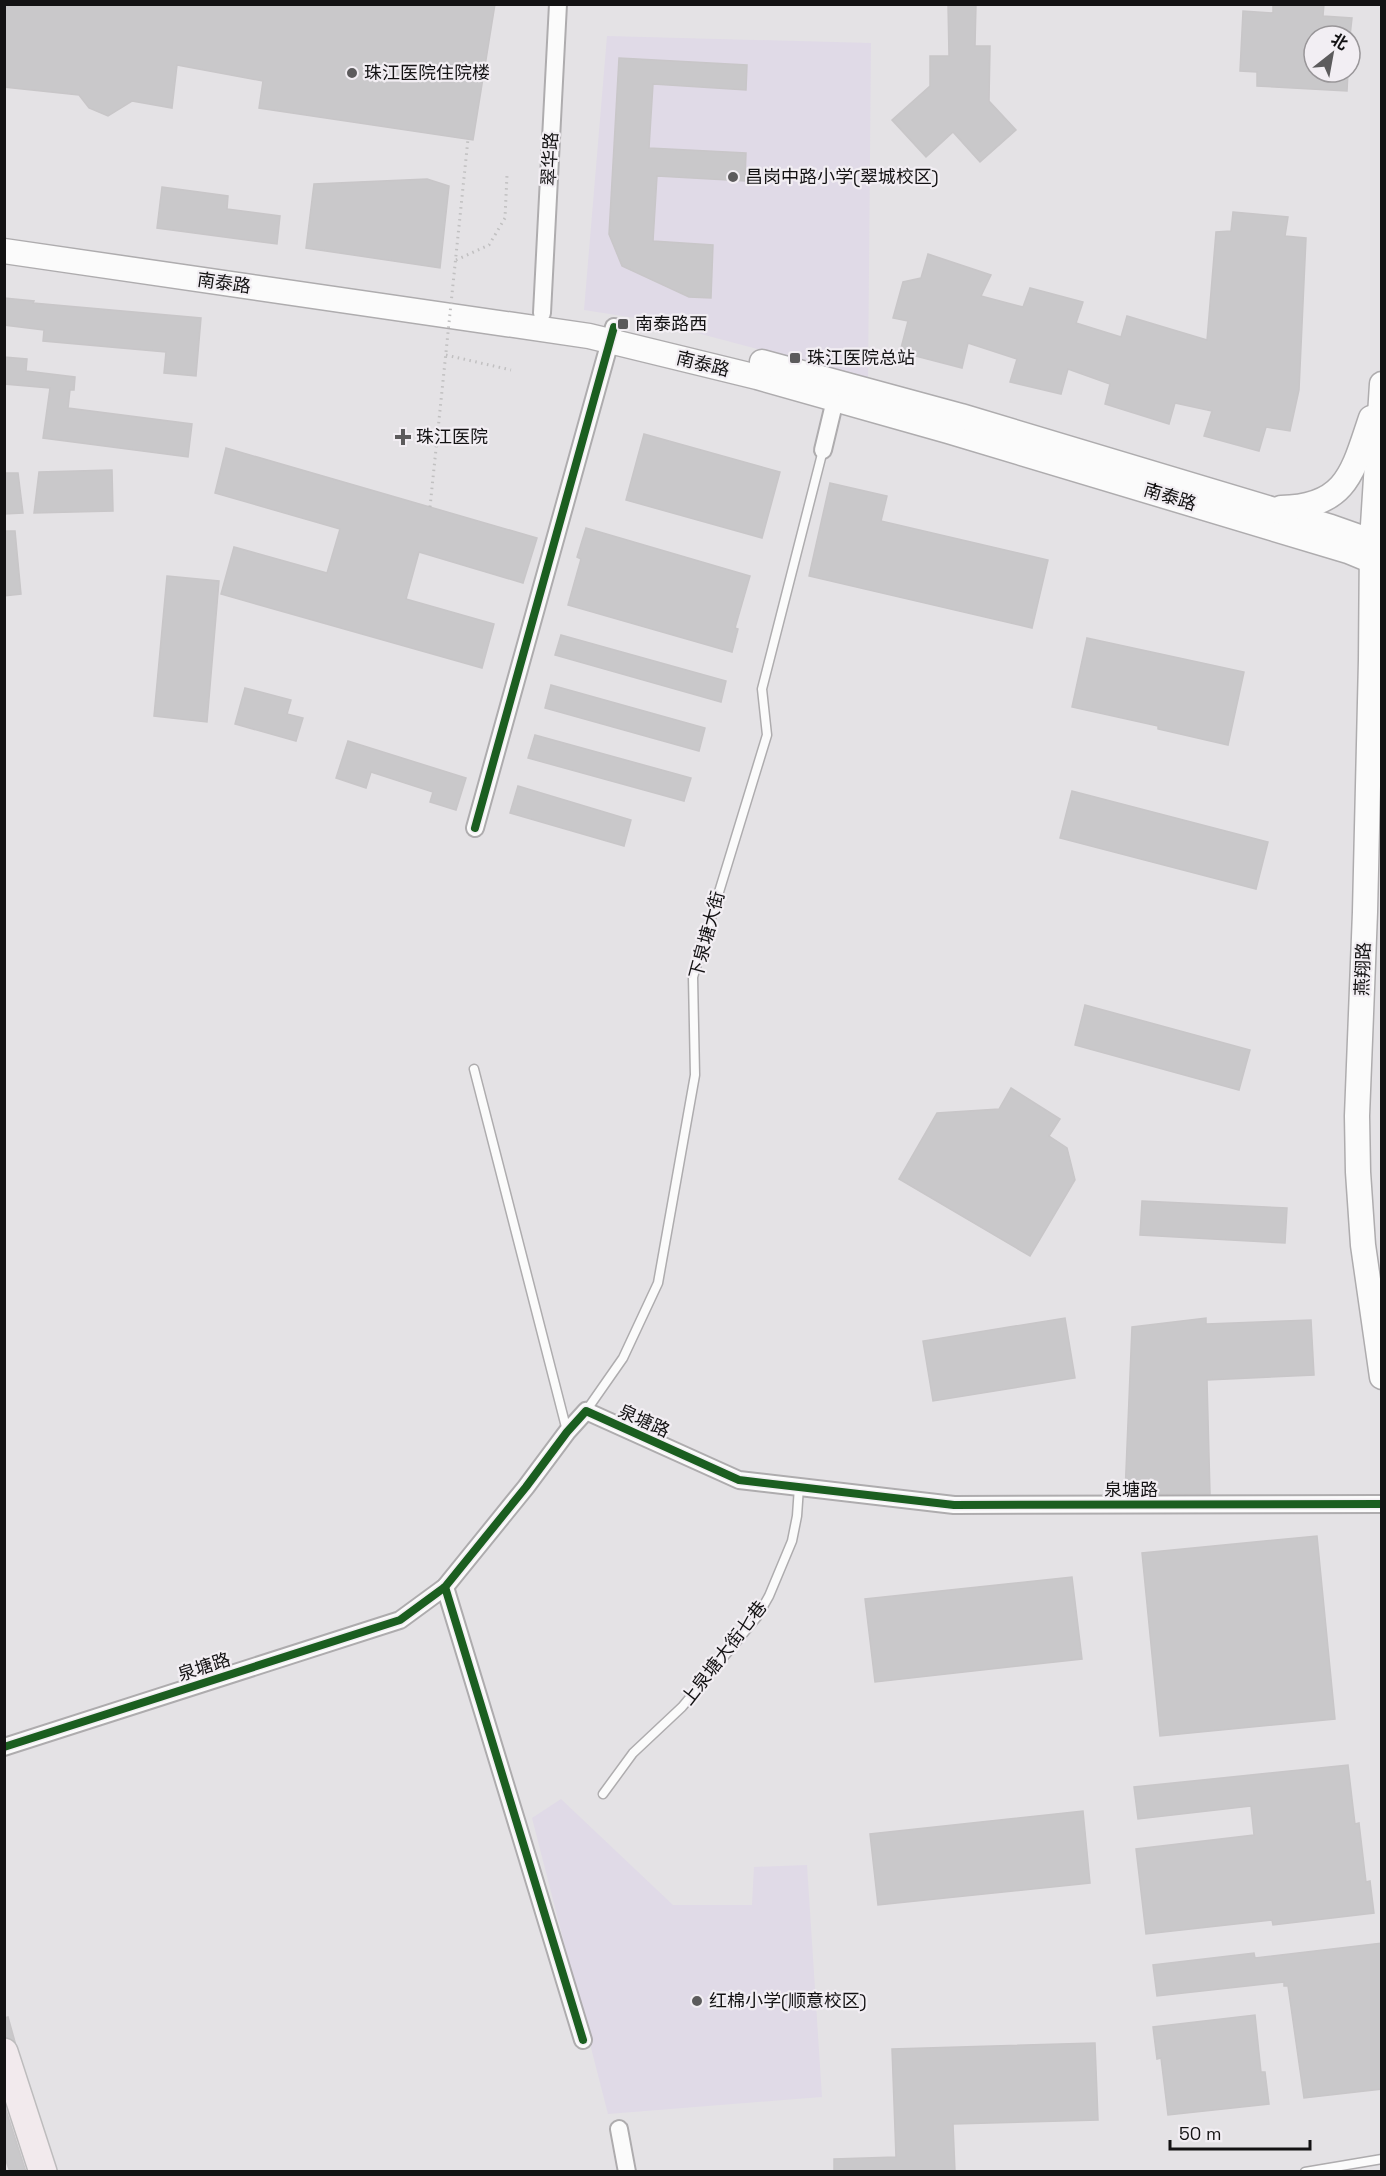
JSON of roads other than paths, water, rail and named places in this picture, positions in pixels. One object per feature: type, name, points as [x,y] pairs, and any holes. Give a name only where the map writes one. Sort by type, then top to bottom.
[{"type":"main road","name":"南泰路","points":[[4,238],[542,314],[1141,488],[1377,553]]},
{"type":"main road","name":"南泰路","points":[[4,251],[509,324],[612,334],[704,347],[939,410],[1269,508],[1377,553]]},
{"type":"main road","points":[[1269,508],[1296,508],[1336,493],[1346,482],[1355,463],[1381,386]]},
{"type":"main road","name":"燕翔路","points":[[1381,386],[1376,661],[1357,1116],[1363,1245],[1382,1377]]},
{"type":"main road","points":[[4,2052],[43,2172]]},
{"type":"street","name":"翠华路","points":[[542,314],[558,4]]},
{"type":"street","points":[[475,828],[612,334]]},
{"type":"street","points":[[823,450],[835,400]]},
{"type":"street","name":"泉塘路","points":[[4,1747],[400,1620],[446,1587],[586,1411],[739,1480],[954,1505],[1382,1504]]},
{"type":"street","points":[[446,1587],[583,2040]]},
{"type":"street","points":[[620,2129],[627,2172]]},
{"type":"lane","name":"下泉塘大街","points":[[586,1411],[623,1358],[658,1283],[695,1075],[693,976],[766,735],[762,689],[823,450]]},
{"type":"lane","points":[[474,1069],[567,1432]]},
{"type":"lane","name":"上泉塘大街七巷","points":[[603,1794],[633,1753],[682,1707],[757,1617],[769,1596],[792,1541],[799,1487]]},
{"type":"lane","points":[[1305,2172],[1382,2159]]},
{"type":"place","name":"珠江医院住院楼","points":[[352,73]]},
{"type":"place","name":"昌岗中路小学(翠城校区)","points":[[733,177]]},
{"type":"place","name":"南泰路西","points":[[623,324]]},
{"type":"place","name":"珠江医院总站","points":[[795,358]]},
{"type":"place","name":"珠江医院","points":[[403,437]]},
{"type":"place","name":"红棉小学(顺意校区)","points":[[697,2001]]}]
